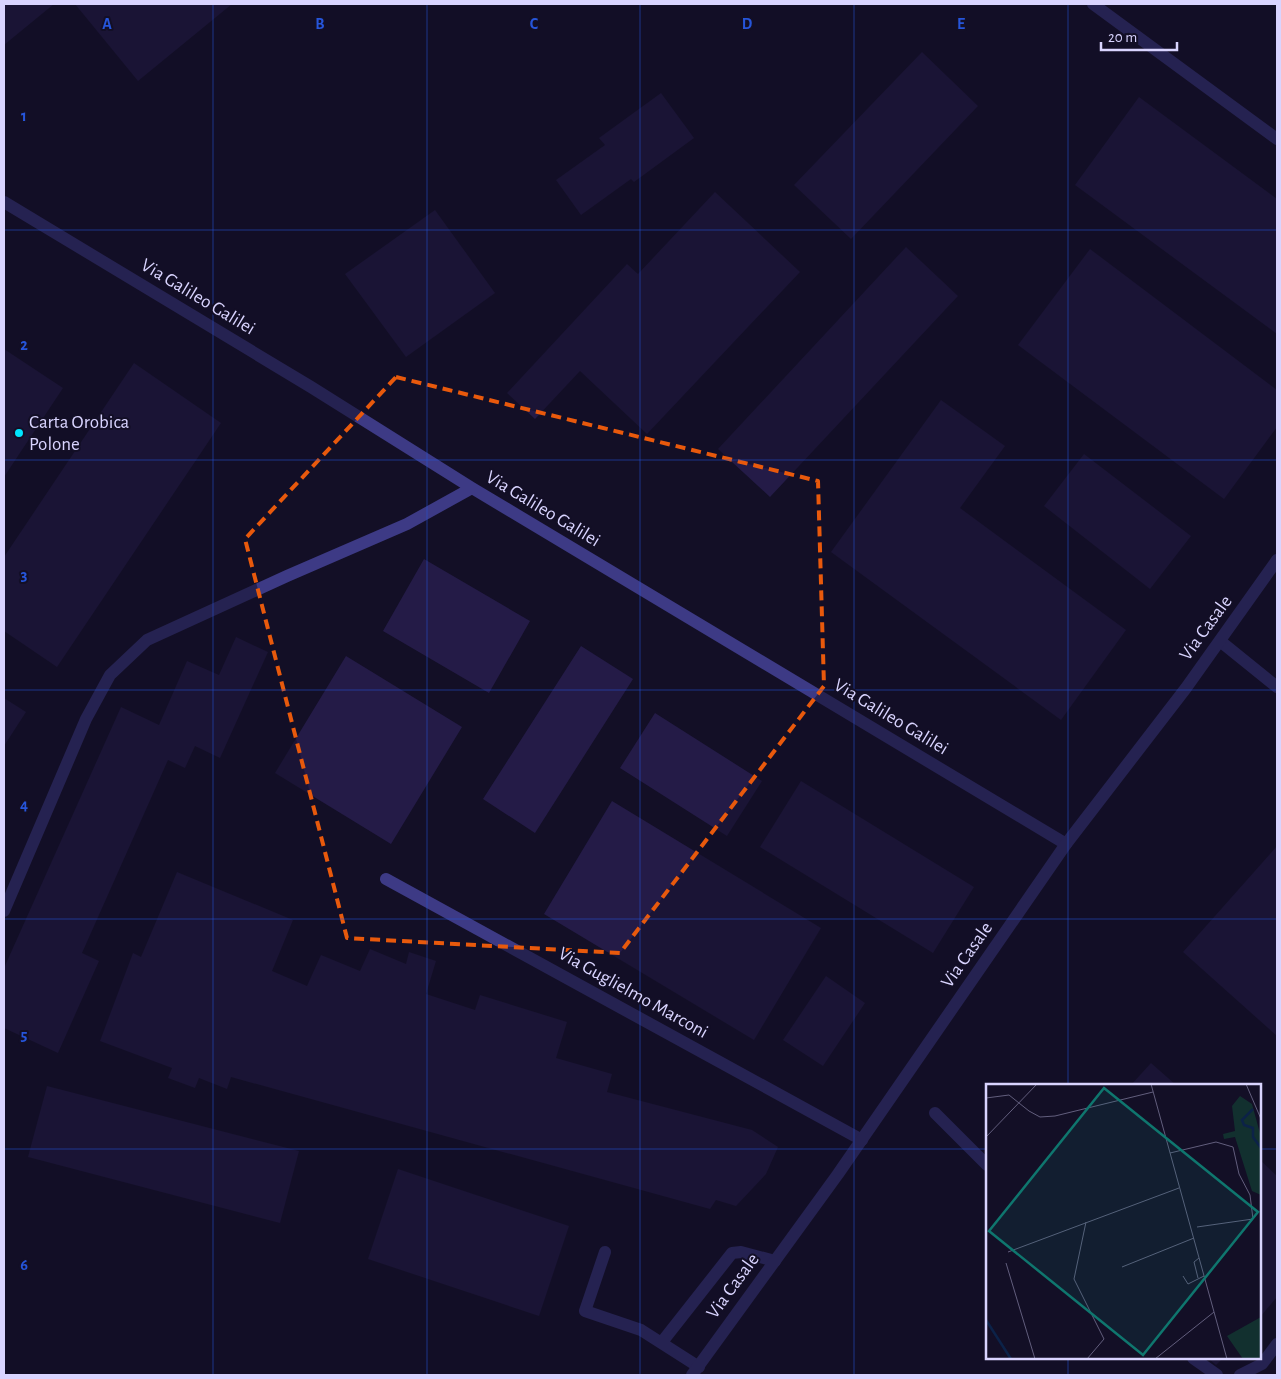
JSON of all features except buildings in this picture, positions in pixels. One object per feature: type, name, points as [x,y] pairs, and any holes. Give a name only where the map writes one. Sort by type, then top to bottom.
[{"type":"street","points":[[1093,4],[1277,139]]},
{"type":"street","name":"Via Galileo Galilei","points":[[4,202],[310,387],[472,488],[1066,844]]},
{"type":"street","points":[[4,911],[86,719],[110,675],[147,640],[407,524],[472,488]]},
{"type":"street","name":"Via Casale","points":[[696,1371],[862,1140],[1066,844],[1186,688],[1277,560]]},
{"type":"street","points":[[1220,641],[1277,687]]},
{"type":"street","name":"Via Guglielmo Marconi","points":[[386,879],[862,1140]]},
{"type":"street","points":[[934,1113],[986,1164]]},
{"type":"street","points":[[605,1252],[585,1311],[641,1330],[662,1342],[696,1371]]},
{"type":"street","points":[[662,1342],[726,1258],[732,1253],[741,1252],[774,1261]]},
{"type":"street","points":[[1240,1375],[1262,1364],[1277,1344]]},
{"type":"street","points":[[1194,1359],[1217,1375]]},
{"type":"highlighted area","points":[[396,377],[818,481],[824,686],[620,953],[347,938],[245,539]]},
{"type":"place","name":"Carta Orobica Polone","points":[[19,433]]}]
